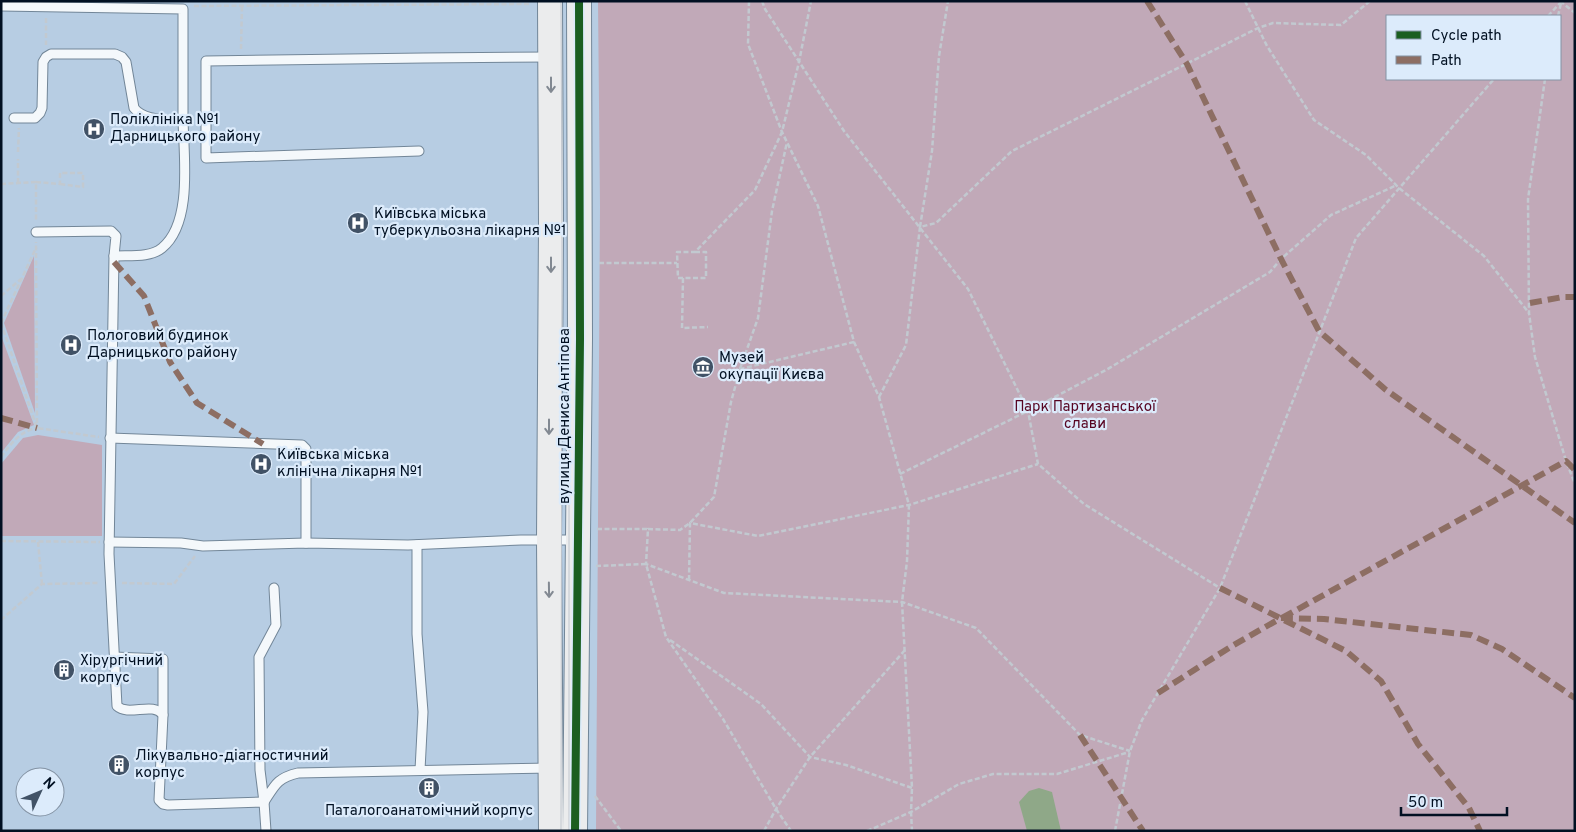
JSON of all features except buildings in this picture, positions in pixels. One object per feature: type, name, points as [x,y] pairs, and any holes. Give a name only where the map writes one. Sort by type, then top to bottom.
[{"type":"street","name":"вулиця Дениса Антіпова","points":[[575,831],[584,535],[580,348],[579,1]]},
{"type":"street","name":"вулиця Дениса Антіпова","points":[[543,3],[551,57],[549,540],[551,831]]},
{"type":"lane","points":[[1,6],[183,9],[185,163],[179,217],[175,231],[162,248],[152,254],[114,256]]},
{"type":"lane","points":[[16,118],[35,118],[40,114],[42,108],[43,62],[46,57],[51,54],[115,54],[122,57],[126,62],[134,108],[138,114],[147,117],[183,121]]},
{"type":"lane","points":[[419,151],[206,158],[206,62],[551,57]]},
{"type":"lane","points":[[36,232],[112,231],[116,236],[114,256],[109,542],[117,706],[120,709],[126,710],[155,709],[163,715]]},
{"type":"lane","points":[[110,438],[305,446],[306,543]]},
{"type":"lane","points":[[109,542],[180,543],[202,546],[306,543],[417,545],[549,540],[584,535]]},
{"type":"lane","points":[[417,545],[417,634],[423,712],[420,770]]},
{"type":"lane","points":[[266,831],[260,770],[259,657],[276,625],[274,588]]},
{"type":"lane","points":[[114,657],[163,659],[163,715],[159,800],[163,804],[264,802]]},
{"type":"lane","points":[[264,802],[274,786],[284,776],[298,773],[551,768]]},
{"type":"path","points":[[749,1],[748,44],[782,132],[818,206],[854,342],[879,397],[909,505],[907,561],[902,602],[912,788],[912,831]]},
{"type":"path","points":[[762,1],[844,131],[968,289],[1028,412],[1038,464],[1084,504],[1220,588]]},
{"type":"path","points":[[695,252],[755,190],[782,132],[811,1]]},
{"type":"path","points":[[879,397],[906,345],[920,227],[932,151],[939,56],[948,1]]},
{"type":"path","points":[[1245,1],[1266,46],[1314,120],[1366,155],[1398,187],[1484,256],[1530,313]]},
{"type":"path","points":[[920,227],[936,223],[1012,152],[1258,28],[1273,23],[1341,25],[1370,1]]},
{"type":"path","points":[[1561,1],[1575,13]]},
{"type":"path","points":[[1549,15],[1561,1]]},
{"type":"path","points":[[1558,15],[1561,1]]},
{"type":"path","points":[[183,9],[191,6],[543,3]]},
{"type":"path","points":[[241,61],[242,6]]},
{"type":"path","points":[[46,7],[46,57]]},
{"type":"path","points":[[1115,831],[1130,751],[1142,720],[1220,588],[1356,238],[1398,187],[1493,80]]},
{"type":"path","points":[[1544,80],[1528,199],[1530,313],[1535,357],[1566,461],[1575,484]]},
{"type":"path","points":[[16,118],[18,152]]},
{"type":"path","points":[[584,535],[648,530],[680,530],[690,523],[714,497],[731,402],[740,369],[758,318],[772,211],[787,142]]},
{"type":"path","points":[[18,159],[18,183]]},
{"type":"path","points":[[1,184],[36,182],[83,187],[83,173],[60,173],[60,184]]},
{"type":"path","points":[[36,182],[37,428]]},
{"type":"path","points":[[900,474],[1028,412],[1106,370],[1270,272],[1331,215],[1398,187]]},
{"type":"path","points":[[36,249],[1,323],[37,428]]},
{"type":"path","points":[[677,252],[695,252],[706,252],[706,278],[678,278],[677,252]]},
{"type":"path","points":[[596,263],[678,263]]},
{"type":"path","points":[[1,296],[22,278]]},
{"type":"path","points":[[683,278],[682,328],[708,328]]},
{"type":"path","points":[[740,369],[854,342]]},
{"type":"path","points":[[1,457],[19,435],[29,429],[37,428],[110,438]]},
{"type":"path","points":[[690,523],[758,536],[909,505],[1038,464]]},
{"type":"path","points":[[689,580],[690,523]]},
{"type":"path","points":[[648,530],[646,564],[666,638],[723,719],[791,831]]},
{"type":"path","points":[[1,541],[109,542]]},
{"type":"path","points":[[38,542],[42,584]]},
{"type":"path","points":[[591,566],[646,564],[724,593],[902,602],[976,628],[1080,735],[1130,751]]},
{"type":"path","points":[[666,638],[761,704],[810,757],[846,765],[912,788]]},
{"type":"path","points":[[764,831],[810,757],[905,650]]},
{"type":"path","points":[[867,831],[911,812],[959,784],[993,774],[1057,774],[1130,751]]},
{"type":"path","points":[[592,792],[621,831]]},
{"type":"green space","name":"Парк Партизанської слави","points":[[598,1],[1575,1],[1575,831],[596,831],[600,207]]},
{"type":"green space","points":[[34,256],[35,413],[4,323]]},
{"type":"green space","points":[[2,338],[34,425],[18,432],[1,453]]},
{"type":"green space","points":[[38,435],[102,445],[102,536],[1,536],[1,464],[23,438]]},
{"type":"shaded area","points":[[1039,788],[1052,792],[1061,831],[1027,831],[1019,802],[1029,791]]},
{"type":"tram line","points":[[561,1],[561,831]]},
{"type":"tram line","points":[[569,421],[569,831]]},
{"type":"marked path","points":[[1147,1],[1187,64],[1281,259],[1319,331],[1386,390],[1575,523]]},
{"type":"marked path","points":[[114,262],[144,296],[170,362],[197,403],[263,444]]},
{"type":"marked path","points":[[1530,303],[1563,297],[1575,297]]},
{"type":"marked path","points":[[1,418],[37,428]]},
{"type":"marked path","points":[[1282,618],[1566,461],[1575,470]]},
{"type":"marked path","points":[[1220,588],[1346,651],[1381,681],[1418,744],[1469,808],[1480,831]]},
{"type":"marked path","points":[[1158,693],[1232,646],[1281,618],[1324,619],[1471,635],[1502,649],[1575,698]]},
{"type":"marked path","points":[[1080,735],[1143,831]]},
{"type":"cycle path","points":[[575,831],[580,339],[579,1]]},
{"type":"place","name":"Поліклініка №1 Дарницького району","points":[[94,129]]},
{"type":"place","name":"Київська міська туберкульозна лікарня №1","points":[[358,223]]},
{"type":"place","name":"Пологовий будинок Дарницького району","points":[[71,345]]},
{"type":"place","name":"Музей окупації Києва","points":[[703,367]]},
{"type":"place","name":"Київська міська клінічна лікарня №1","points":[[261,464]]},
{"type":"place","name":"Хірургічний корпус","points":[[64,670]]},
{"type":"place","name":"Лікувально-діагностичний корпус","points":[[119,765]]},
{"type":"place","name":"Паталогоанатомічний корпус","points":[[429,788]]}]
